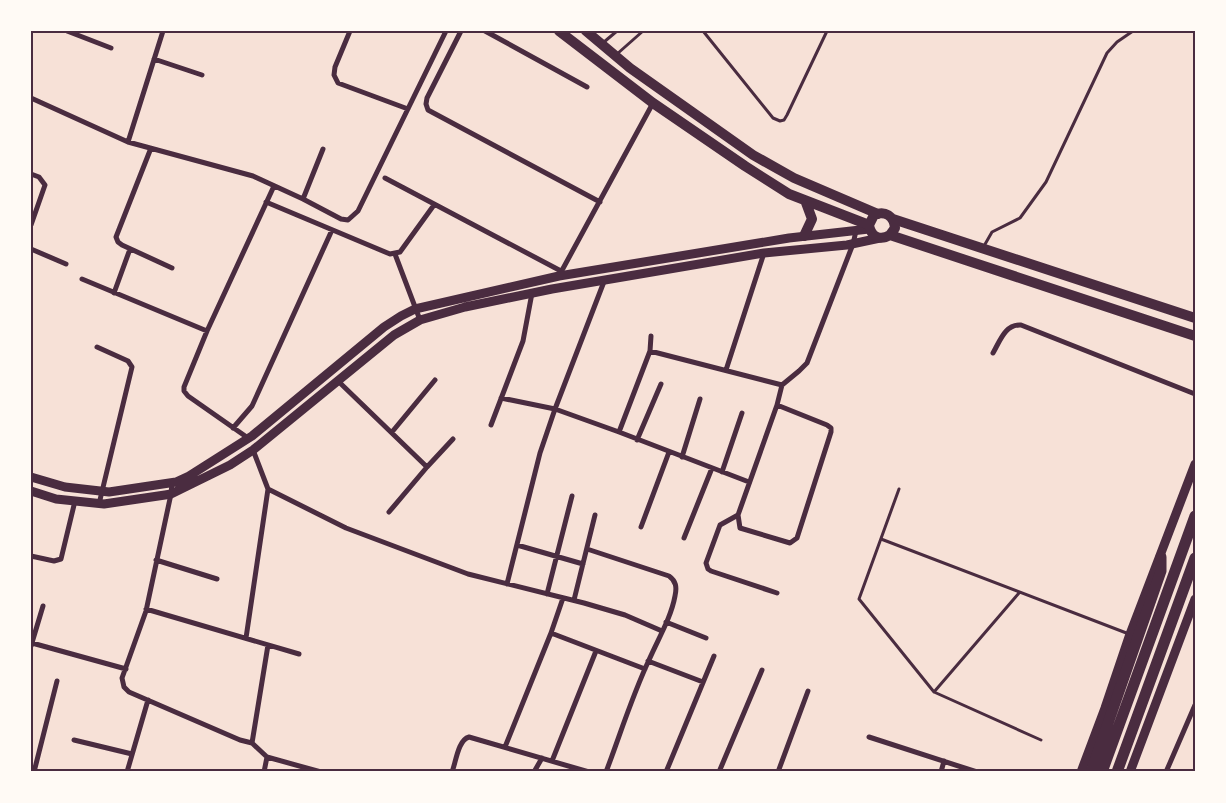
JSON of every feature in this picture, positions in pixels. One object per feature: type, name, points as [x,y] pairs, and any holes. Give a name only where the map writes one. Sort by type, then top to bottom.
[{"type":"main road","points":[[560,31],[653,103],[745,166],[789,194],[869,227],[874,236],[885,237],[1195,336]]},
{"type":"main road","points":[[586,31],[614,56],[753,155],[794,178],[878,214],[886,214],[893,219],[1195,318]]},
{"type":"main road","points":[[804,236],[812,219],[805,200]]},
{"type":"main road","points":[[869,227],[871,218],[878,214]]},
{"type":"main road","points":[[885,237],[894,228],[893,219]]},
{"type":"main road","points":[[1102,772],[1195,516]]},
{"type":"main road","points":[[1091,772],[1161,571],[1160,557]]},
{"type":"main road","points":[[1117,772],[1195,558]]},
{"type":"street","points":[[67,31],[82,34],[110,48]]},
{"type":"street","points":[[128,142],[163,31]]},
{"type":"street","points":[[350,31],[335,67],[334,75],[338,83],[408,108]]},
{"type":"street","points":[[31,98],[128,142],[252,176],[303,199],[341,220],[348,220],[358,211],[446,31]]},
{"type":"street","points":[[461,31],[426,98],[428,110],[600,202]]},
{"type":"street","points":[[485,31],[587,87]]},
{"type":"street","points":[[154,59],[202,75]]},
{"type":"street","points":[[560,274],[653,103]]},
{"type":"street","points":[[151,148],[117,233],[118,242],[172,268]]},
{"type":"street","points":[[303,199],[323,149]]},
{"type":"street","points":[[31,174],[39,177],[45,185],[31,225]]},
{"type":"street","points":[[385,178],[560,274]]},
{"type":"street","points":[[248,438],[188,396],[184,391],[184,387],[207,331],[274,186]]},
{"type":"street","points":[[266,202],[384,253],[395,254],[400,252],[434,205]]},
{"type":"street","points":[[31,477],[65,487],[109,492],[172,483],[189,476],[248,438],[384,327],[415,309],[560,274],[804,236],[856,231],[869,227]]},
{"type":"street","points":[[233,428],[252,406],[332,230]]},
{"type":"street","points":[[777,405],[827,425],[831,428],[832,432],[798,538],[790,543],[740,528],[738,516],[777,405],[782,385],[806,363],[853,244],[856,231]]},
{"type":"street","points":[[31,491],[56,499],[99,504],[171,494],[230,465],[253,450],[394,335],[420,320],[466,307],[588,282],[764,253],[853,244],[885,237]]},
{"type":"street","points":[[31,249],[66,264]]},
{"type":"street","points":[[114,293],[130,249]]},
{"type":"street","points":[[726,370],[764,253]]},
{"type":"street","points":[[395,254],[420,320]]},
{"type":"street","points":[[588,282],[592,270]]},
{"type":"street","points":[[82,279],[207,331]]},
{"type":"street","points":[[507,584],[540,453],[605,279]]},
{"type":"street","points":[[491,425],[523,341],[532,293]]},
{"type":"street","points":[[993,353],[1006,330],[1015,324],[1021,324],[1195,394]]},
{"type":"street","points":[[620,432],[650,351],[651,336]]},
{"type":"street","points":[[97,347],[128,361],[132,367],[99,504]]},
{"type":"street","points":[[650,351],[782,385]]},
{"type":"street","points":[[392,432],[435,380]]},
{"type":"street","points":[[338,381],[427,467]]},
{"type":"street","points":[[637,440],[661,384]]},
{"type":"street","points":[[501,398],[555,409],[749,482]]},
{"type":"street","points":[[682,457],[700,398]]},
{"type":"street","points":[[722,472],[742,413]]},
{"type":"street","points":[[389,512],[453,439]]},
{"type":"street","points":[[246,638],[268,489],[253,450]]},
{"type":"street","points":[[641,527],[669,452]]},
{"type":"street","points":[[1081,772],[1130,634],[1195,464]]},
{"type":"street","points":[[684,538],[712,468]]},
{"type":"street","points":[[172,483],[146,609],[122,678],[124,687],[129,692],[240,740],[252,743],[267,757],[320,772]]},
{"type":"street","points":[[268,489],[346,528],[468,574],[574,600],[625,615],[662,631]]},
{"type":"street","points":[[547,594],[572,496]]},
{"type":"street","points":[[31,556],[54,561],[61,559],[75,501]]},
{"type":"street","points":[[574,600],[595,515]]},
{"type":"street","points":[[738,516],[720,525],[706,566],[712,571],[777,593]]},
{"type":"street","points":[[517,545],[583,564]]},
{"type":"street","points":[[587,549],[669,576],[673,579],[676,586],[675,597],[666,622],[648,661],[606,772]]},
{"type":"street","points":[[156,560],[217,579]]},
{"type":"street","points":[[505,747],[551,633],[563,598]]},
{"type":"street","points":[[1130,772],[1195,599]]},
{"type":"street","points":[[43,606],[32,645],[126,669]]},
{"type":"street","points":[[146,609],[299,654]]},
{"type":"street","points":[[666,622],[706,638]]},
{"type":"street","points":[[551,633],[645,669]]},
{"type":"street","points":[[252,743],[268,644]]},
{"type":"street","points":[[552,761],[596,651]]},
{"type":"street","points":[[666,772],[714,656]]},
{"type":"street","points":[[648,661],[703,682]]},
{"type":"street","points":[[720,772],[762,670]]},
{"type":"street","points":[[34,772],[57,681]]},
{"type":"street","points":[[778,772],[808,691]]},
{"type":"street","points":[[127,772],[148,700]]},
{"type":"street","points":[[1166,772],[1195,705]]},
{"type":"street","points":[[452,772],[462,742],[465,738],[469,737],[589,772]]},
{"type":"street","points":[[869,737],[977,772]]},
{"type":"street","points":[[74,740],[132,754]]},
{"type":"street","points":[[264,772],[267,757]]},
{"type":"street","points":[[534,772],[542,758]]},
{"type":"street","points":[[941,772],[944,761]]},
{"type":"lane","points":[[602,44],[617,31]]},
{"type":"lane","points":[[614,56],[643,31]]},
{"type":"lane","points":[[703,31],[773,118],[780,122],[788,116],[827,31]]},
{"type":"lane","points":[[984,248],[992,232],[1020,218],[1046,182],[1107,53],[1117,42],[1133,31]]},
{"type":"lane","points":[[899,489],[859,599],[934,692],[1041,740]]},
{"type":"lane","points":[[882,539],[1130,634]]},
{"type":"lane","points":[[934,692],[1019,593]]}]
